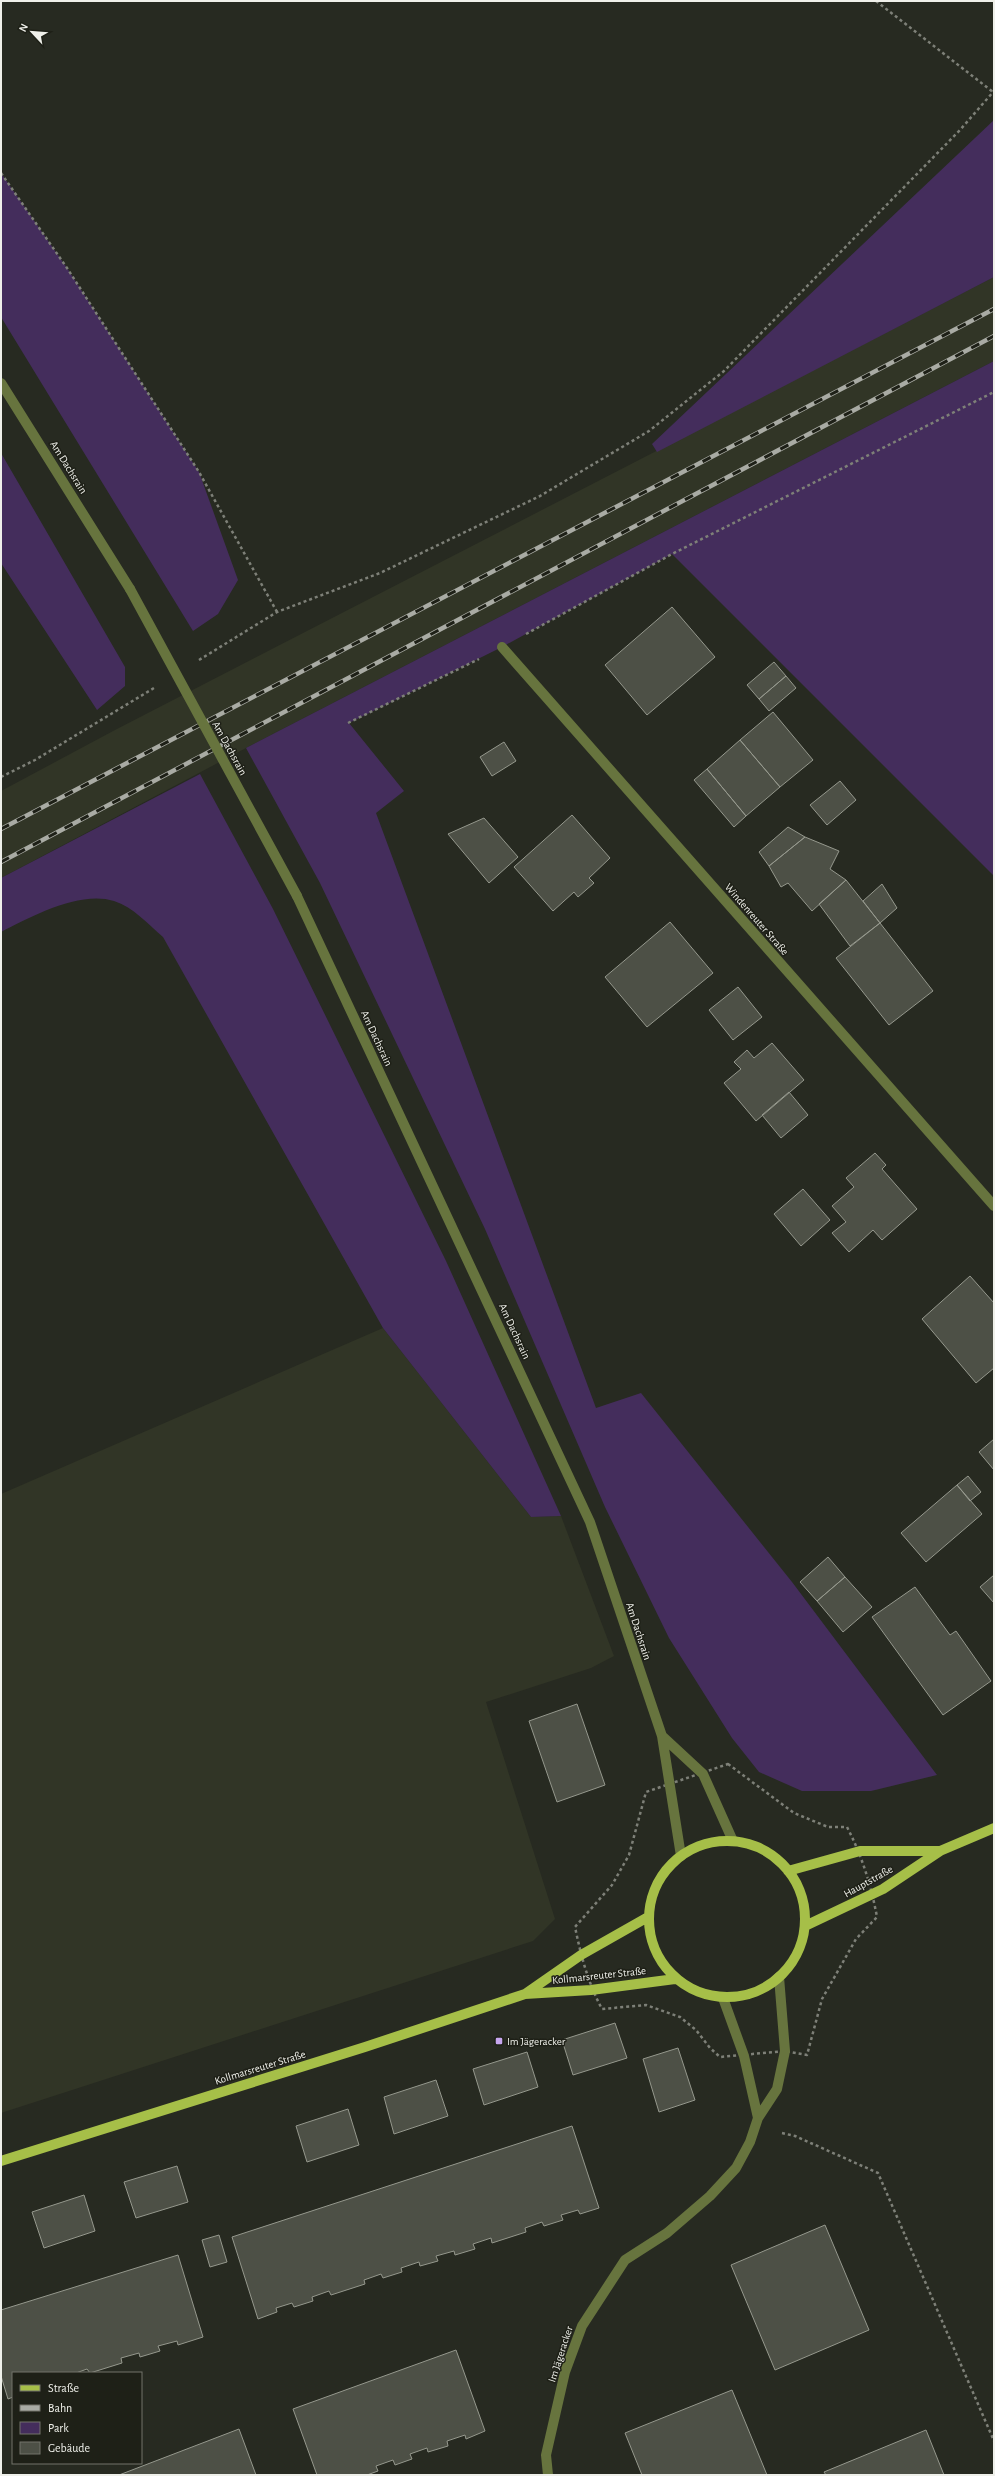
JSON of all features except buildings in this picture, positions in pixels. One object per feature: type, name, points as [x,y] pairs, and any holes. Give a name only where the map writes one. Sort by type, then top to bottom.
[{"type":"main road","name":"Hauptstraße","points":[[805,1926],[883,1888],[940,1851],[994,1828]]},
{"type":"main road","points":[[733,1841],[754,1846],[773,1856],[788,1871],[802,1897],[805,1926],[797,1954],[779,1977],[763,1989],[744,1996],[723,1998],[702,1994],[675,1979],[658,1958],[649,1931],[648,1917],[649,1905],[657,1883],[671,1863],[681,1856],[706,1844],[733,1841]]},
{"type":"main road","name":"Hauptstraße","points":[[788,1871],[860,1851],[940,1851]]},
{"type":"main road","name":"Kollmarsreuter Straße","points":[[525,1994],[581,1955],[648,1917]]},
{"type":"main road","name":"Kollmarsreuter Straße","points":[[1,2161],[365,2047],[525,1994],[591,1990],[675,1979]]},
{"type":"street","name":"Am Dachsrain","points":[[1,383],[130,589],[297,896],[590,1522],[662,1736],[681,1856]]},
{"type":"street","name":"Windenreuter Straße","points":[[502,647],[994,1206]]},
{"type":"street","name":"Am Dachsrain","points":[[662,1736],[703,1774],[733,1841]]},
{"type":"street","name":"Im Jägeracker","points":[[548,2475],[546,2455],[565,2372],[582,2326],[624,2260],[667,2233],[710,2196],[736,2168],[750,2142],[756,2122],[777,2089],[785,2051],[779,1977]]},
{"type":"street","points":[[723,1998],[744,2056],[756,2122]]},
{"type":"path","points":[[196,661],[278,612],[380,573],[540,496],[649,431],[724,371],[960,130],[993,91],[876,1]]},
{"type":"path","points":[[1,173],[68,268],[199,472],[278,612]]},
{"type":"path","points":[[672,554],[994,392]]},
{"type":"path","points":[[1,777],[35,760],[156,686]]},
{"type":"path","points":[[728,1764],[794,1813],[828,1827]]},
{"type":"path","points":[[575,1927],[612,1885],[629,1855],[646,1792]]},
{"type":"path","points":[[807,2055],[822,1998],[856,1939],[877,1918]]},
{"type":"path","points":[[602,2009],[646,2006],[680,2017],[696,2030],[710,2048],[720,2057]]},
{"type":"path","points":[[756,2122],[795,2136],[878,2173],[994,2441]]},
{"type":"shaded area","points":[[994,277],[994,361],[246,748],[1,878],[1,791],[115,730]]},
{"type":"shaded area","points":[[383,1328],[531,1517],[561,1516],[614,1656],[591,1668],[486,1702],[555,1919],[533,1941],[1,2113],[1,1494]]},
{"type":"green space","points":[[994,120],[994,277],[657,452],[652,444]]},
{"type":"green space","points":[[1,173],[67,268],[199,472],[238,580],[218,614],[193,631],[1,317]]},
{"type":"green space","points":[[994,361],[994,876],[672,554],[502,647],[349,723],[404,791],[376,813],[596,1408],[641,1393],[792,1582],[937,1775],[871,1791],[802,1791],[759,1772],[732,1738],[669,1638],[605,1507],[485,1229],[320,883],[246,748]]},
{"type":"green space","points":[[1,453],[125,667],[125,686],[97,710],[1,563]]},
{"type":"green space","points":[[200,774],[273,909],[446,1261],[561,1516],[531,1517],[383,1328],[163,937],[128,907],[114,901],[101,899],[86,899],[71,902],[26,919],[1,932],[1,878]]},
{"type":"railway","points":[[1,829],[994,309]]},
{"type":"railway","points":[[1,862],[994,336]]},
{"type":"place","name":"Im Jägeracker","points":[[499,2041]]}]
